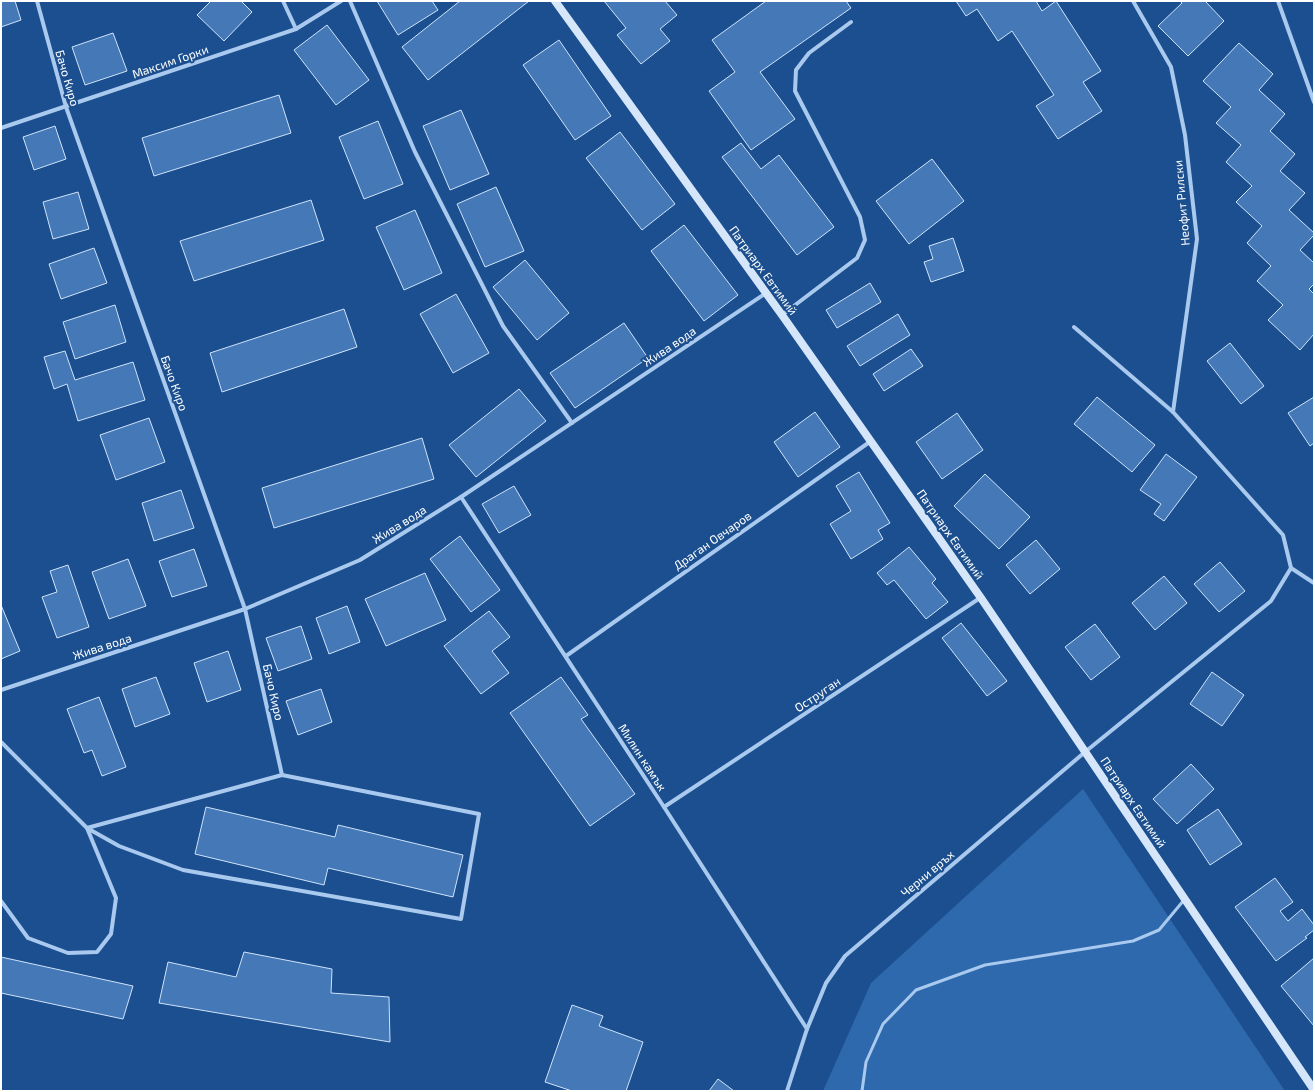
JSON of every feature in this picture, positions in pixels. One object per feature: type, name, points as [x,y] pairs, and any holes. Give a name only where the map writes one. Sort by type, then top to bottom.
[{"type":"street","name":"Бачо Киро","points":[[37,1],[66,107],[245,609],[282,775]]},
{"type":"street","points":[[283,1],[296,29]]},
{"type":"street","name":"Максим Горки","points":[[1,128],[296,29],[341,1]]},
{"type":"street","points":[[350,1],[415,152],[503,326],[572,423]]},
{"type":"street","name":"Патриарх Евтимий","points":[[555,1],[782,315],[981,598],[1314,1090]]},
{"type":"street","name":"Неофит Рилски","points":[[1133,1],[1171,67],[1185,135],[1197,239],[1173,412]]},
{"type":"street","points":[[1278,1],[1314,102]]},
{"type":"street","points":[[782,315],[857,258],[865,240],[860,217],[795,91],[796,70],[809,53],[851,22]]},
{"type":"street","name":"Жива вода","points":[[1,690],[245,609],[360,560],[462,497],[766,293]]},
{"type":"street","points":[[1074,327],[1173,412],[1283,535],[1291,568],[1314,583]]},
{"type":"street","name":"Драган Овчаров","points":[[566,656],[871,441]]},
{"type":"street","name":"Милин камък","points":[[462,497],[807,1029]]},
{"type":"street","name":"Черни връх","points":[[787,1091],[807,1029],[826,983],[845,956],[1085,752],[1271,601],[1291,568]]},
{"type":"street","name":"Оструган","points":[[664,808],[981,598]]},
{"type":"street","points":[[1,742],[87,828],[119,846],[183,870],[461,919],[479,814],[282,775],[87,828]]},
{"type":"street","points":[[1,901],[28,938],[68,953],[97,952],[111,934],[116,898],[87,828]]},
{"type":"lane","points":[[862,1091],[866,1062],[883,1024],[916,990],[985,965],[1133,941],[1159,930],[1185,898]]},
{"type":"shaded area","points":[[1083,789],[1285,1091],[823,1091],[871,983]]},
{"type":"building","points":[[1,1],[15,1],[21,20],[1,27]]},
{"type":"building","points":[[211,1],[241,1],[252,12],[224,41],[197,15]]},
{"type":"building","points":[[377,1],[432,1],[438,10],[398,35]]},
{"type":"building","points":[[460,1],[529,1],[428,80],[402,47]]},
{"type":"building","points":[[604,1],[665,1],[677,15],[660,29],[670,41],[641,64],[617,35],[626,28]]},
{"type":"building","points":[[766,1],[846,1],[851,8],[760,72],[795,119],[751,150],[709,91],[735,72],[712,40]]},
{"type":"building","points":[[956,1],[1036,1],[1042,11],[1056,1],[1101,71],[1083,82],[1102,111],[1058,139],[1036,106],[1054,95],[1012,31],[998,41],[977,9],[966,16]]},
{"type":"building","points":[[1180,1],[1205,1],[1224,21],[1188,56],[1158,26],[1182,3]]},
{"type":"building","points":[[327,25],[369,80],[336,105],[294,50]]},
{"type":"building","points":[[113,33],[127,71],[85,85],[72,47]]},
{"type":"building","points":[[559,40],[611,116],[575,140],[523,65]]},
{"type":"building","points":[[1239,43],[1273,74],[1259,90],[1285,114],[1270,131],[1295,154],[1280,171],[1305,193],[1289,210],[1314,233],[1314,235],[1300,250],[1314,263],[1314,284],[1309,289],[1314,294],[1314,334],[1300,350],[1268,320],[1283,305],[1257,281],[1271,266],[1247,243],[1262,226],[1236,202],[1252,186],[1226,162],[1241,145],[1216,123],[1231,107],[1203,81]]},
{"type":"building","points":[[279,95],[291,133],[154,176],[142,138]]},
{"type":"building","points":[[461,110],[489,174],[450,190],[423,126]]},
{"type":"building","points":[[378,121],[403,184],[364,199],[339,137]]},
{"type":"building","points":[[55,126],[66,159],[34,170],[23,137]]},
{"type":"building","points":[[620,132],[675,204],[642,230],[586,158]]},
{"type":"building","points":[[741,143],[761,169],[779,155],[834,227],[797,255],[722,157]]},
{"type":"building","points":[[932,159],[964,201],[909,244],[876,201]]},
{"type":"building","points":[[496,187],[524,251],[485,267],[457,204]]},
{"type":"building","points":[[78,192],[89,229],[53,239],[43,202]]},
{"type":"building","points":[[311,200],[324,240],[194,281],[180,241]]},
{"type":"building","points":[[415,210],[442,273],[404,290],[376,227]]},
{"type":"building","points":[[684,225],[738,295],[704,321],[651,251]]},
{"type":"building","points":[[953,238],[964,271],[931,282],[924,262],[933,259],[929,246]]},
{"type":"building","points":[[94,248],[107,283],[61,299],[49,264]]},
{"type":"building","points":[[525,260],[569,313],[537,340],[493,287]]},
{"type":"building","points":[[870,283],[881,302],[837,328],[826,310]]},
{"type":"building","points":[[456,294],[489,353],[453,373],[420,314]]},
{"type":"building","points":[[115,305],[126,342],[75,359],[63,322]]},
{"type":"building","points":[[344,309],[357,347],[222,392],[210,353]]},
{"type":"building","points":[[898,314],[910,335],[860,366],[847,346]]},
{"type":"building","points":[[624,323],[648,358],[575,408],[550,373]]},
{"type":"building","points":[[1230,343],[1264,386],[1241,404],[1207,361]]},
{"type":"building","points":[[911,349],[923,366],[884,391],[873,374]]},
{"type":"building","points":[[65,351],[75,380],[133,362],[145,400],[78,421],[67,384],[54,389],[44,357]]},
{"type":"building","points":[[519,389],[546,421],[476,477],[449,445]]},
{"type":"building","points":[[1097,397],[1155,445],[1132,472],[1074,424]]},
{"type":"building","points":[[1314,397],[1314,443],[1310,446],[1288,413]]},
{"type":"building","points":[[815,412],[840,447],[798,477],[774,442]]},
{"type":"building","points":[[957,413],[983,450],[942,479],[916,442]]},
{"type":"building","points":[[149,418],[165,462],[116,480],[100,435]]},
{"type":"building","points":[[422,438],[434,479],[274,528],[262,488]]},
{"type":"building","points":[[1166,454],[1197,477],[1164,521],[1154,514],[1161,504],[1140,490]]},
{"type":"building","points":[[859,472],[890,523],[878,530],[883,539],[851,559],[830,524],[851,511],[836,486]]},
{"type":"building","points":[[985,474],[1030,517],[999,549],[954,506]]},
{"type":"building","points":[[514,486],[531,515],[499,533],[482,504]]},
{"type":"building","points":[[181,490],[194,528],[154,541],[142,503]]},
{"type":"building","points":[[460,536],[500,590],[471,612],[430,559]]},
{"type":"building","points":[[1036,540],[1060,569],[1030,594],[1006,565]]},
{"type":"building","points":[[909,547],[936,579],[932,583],[948,602],[926,619],[894,580],[887,585],[877,573]]},
{"type":"building","points":[[194,549],[207,586],[172,597],[159,561]]},
{"type":"building","points":[[128,559],[146,606],[109,619],[92,572]]},
{"type":"building","points":[[1220,562],[1245,591],[1219,612],[1194,584]]},
{"type":"building","points":[[68,565],[89,627],[57,638],[42,597],[57,592],[50,571]]},
{"type":"building","points":[[425,573],[446,620],[386,646],[365,599]]},
{"type":"building","points":[[1164,576],[1187,603],[1155,630],[1132,603]]},
{"type":"building","points":[[1,605],[20,651],[1,659]]},
{"type":"building","points":[[347,606],[360,642],[329,654],[316,618]]},
{"type":"building","points":[[489,611],[510,637],[492,651],[509,673],[481,694],[444,646]]},
{"type":"building","points":[[961,623],[1007,681],[987,696],[942,638]]},
{"type":"building","points":[[1095,624],[1120,657],[1091,680],[1065,647]]},
{"type":"building","points":[[301,626],[312,659],[278,671],[266,638]]},
{"type":"building","points":[[228,651],[241,690],[207,702],[194,663]]},
{"type":"building","points":[[1212,672],[1244,695],[1222,726],[1190,704]]},
{"type":"building","points":[[156,677],[170,714],[135,727],[122,689]]},
{"type":"building","points":[[561,677],[588,715],[581,719],[635,794],[590,826],[510,713]]},
{"type":"building","points":[[321,689],[332,722],[298,735],[286,701]]},
{"type":"building","points":[[99,697],[126,767],[102,776],[92,750],[84,753],[67,709]]},
{"type":"building","points":[[1191,764],[1214,789],[1177,824],[1153,799]]},
{"type":"building","points":[[206,807],[335,837],[338,825],[463,855],[453,897],[328,868],[324,885],[195,854]]},
{"type":"building","points":[[1218,809],[1242,844],[1210,865],[1187,830]]},
{"type":"building","points":[[1275,878],[1293,902],[1280,911],[1288,921],[1302,909],[1314,925],[1314,930],[1305,937],[1307,938],[1276,961],[1235,907]]},
{"type":"building","points":[[244,952],[332,969],[331,993],[389,997],[390,1042],[159,1003],[168,962],[236,977]]},
{"type":"building","points":[[1,957],[133,986],[123,1019],[1,993]]},
{"type":"building","points":[[1314,958],[1314,1026],[1281,986]]},
{"type":"building","points":[[572,1005],[603,1016],[599,1026],[643,1042],[626,1091],[572,1091],[545,1082]]},
{"type":"building","points":[[718,1079],[734,1091],[709,1091]]}]
